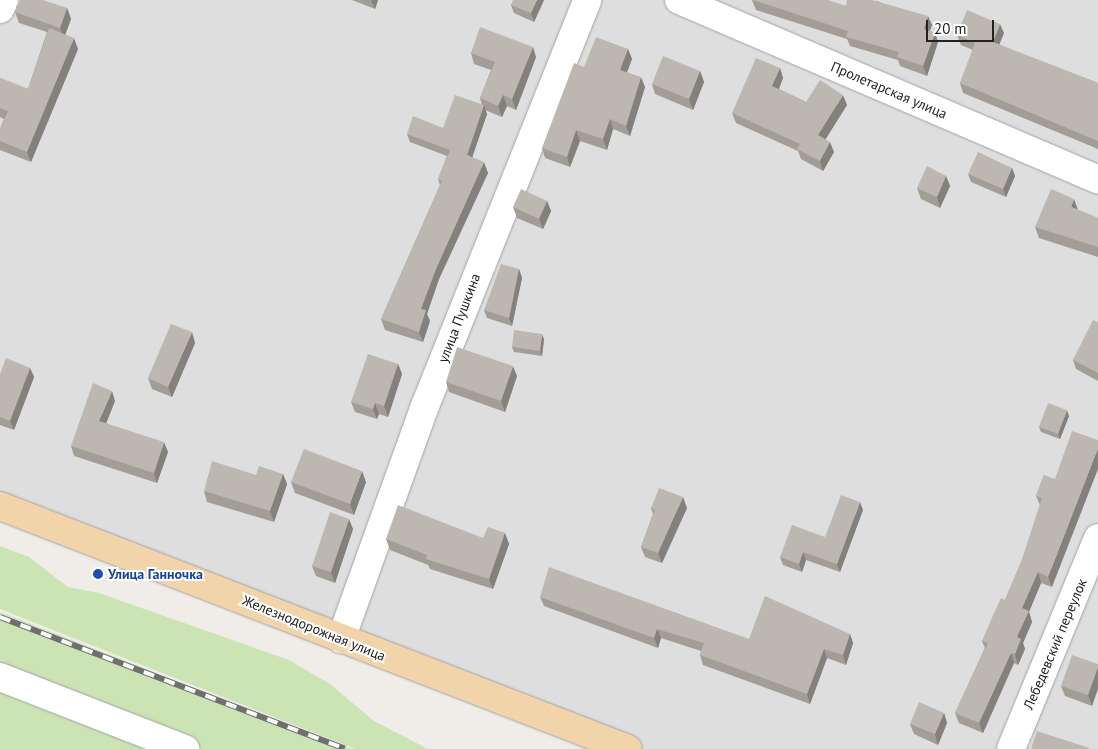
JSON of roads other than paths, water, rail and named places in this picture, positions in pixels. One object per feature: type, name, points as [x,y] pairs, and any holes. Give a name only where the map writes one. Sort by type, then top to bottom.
[{"type":"main road","name":"Железнодорожная улица","points":[[0,506],[628,749]]},
{"type":"street","points":[[0,9],[4,0]]},
{"type":"street","name":"улица Пушкина","points":[[340,638],[436,379],[587,0]]},
{"type":"street","name":"Пролетарская улица","points":[[679,0],[1098,180]]},
{"type":"street","name":"Лебедевский переулок","points":[[1010,749],[1098,538]]},
{"type":"street","points":[[0,677],[185,749]]},
{"type":"railway","points":[[0,617],[345,749]]},
{"type":"place","name":"Улица Ганночка","points":[[98,574]]}]
